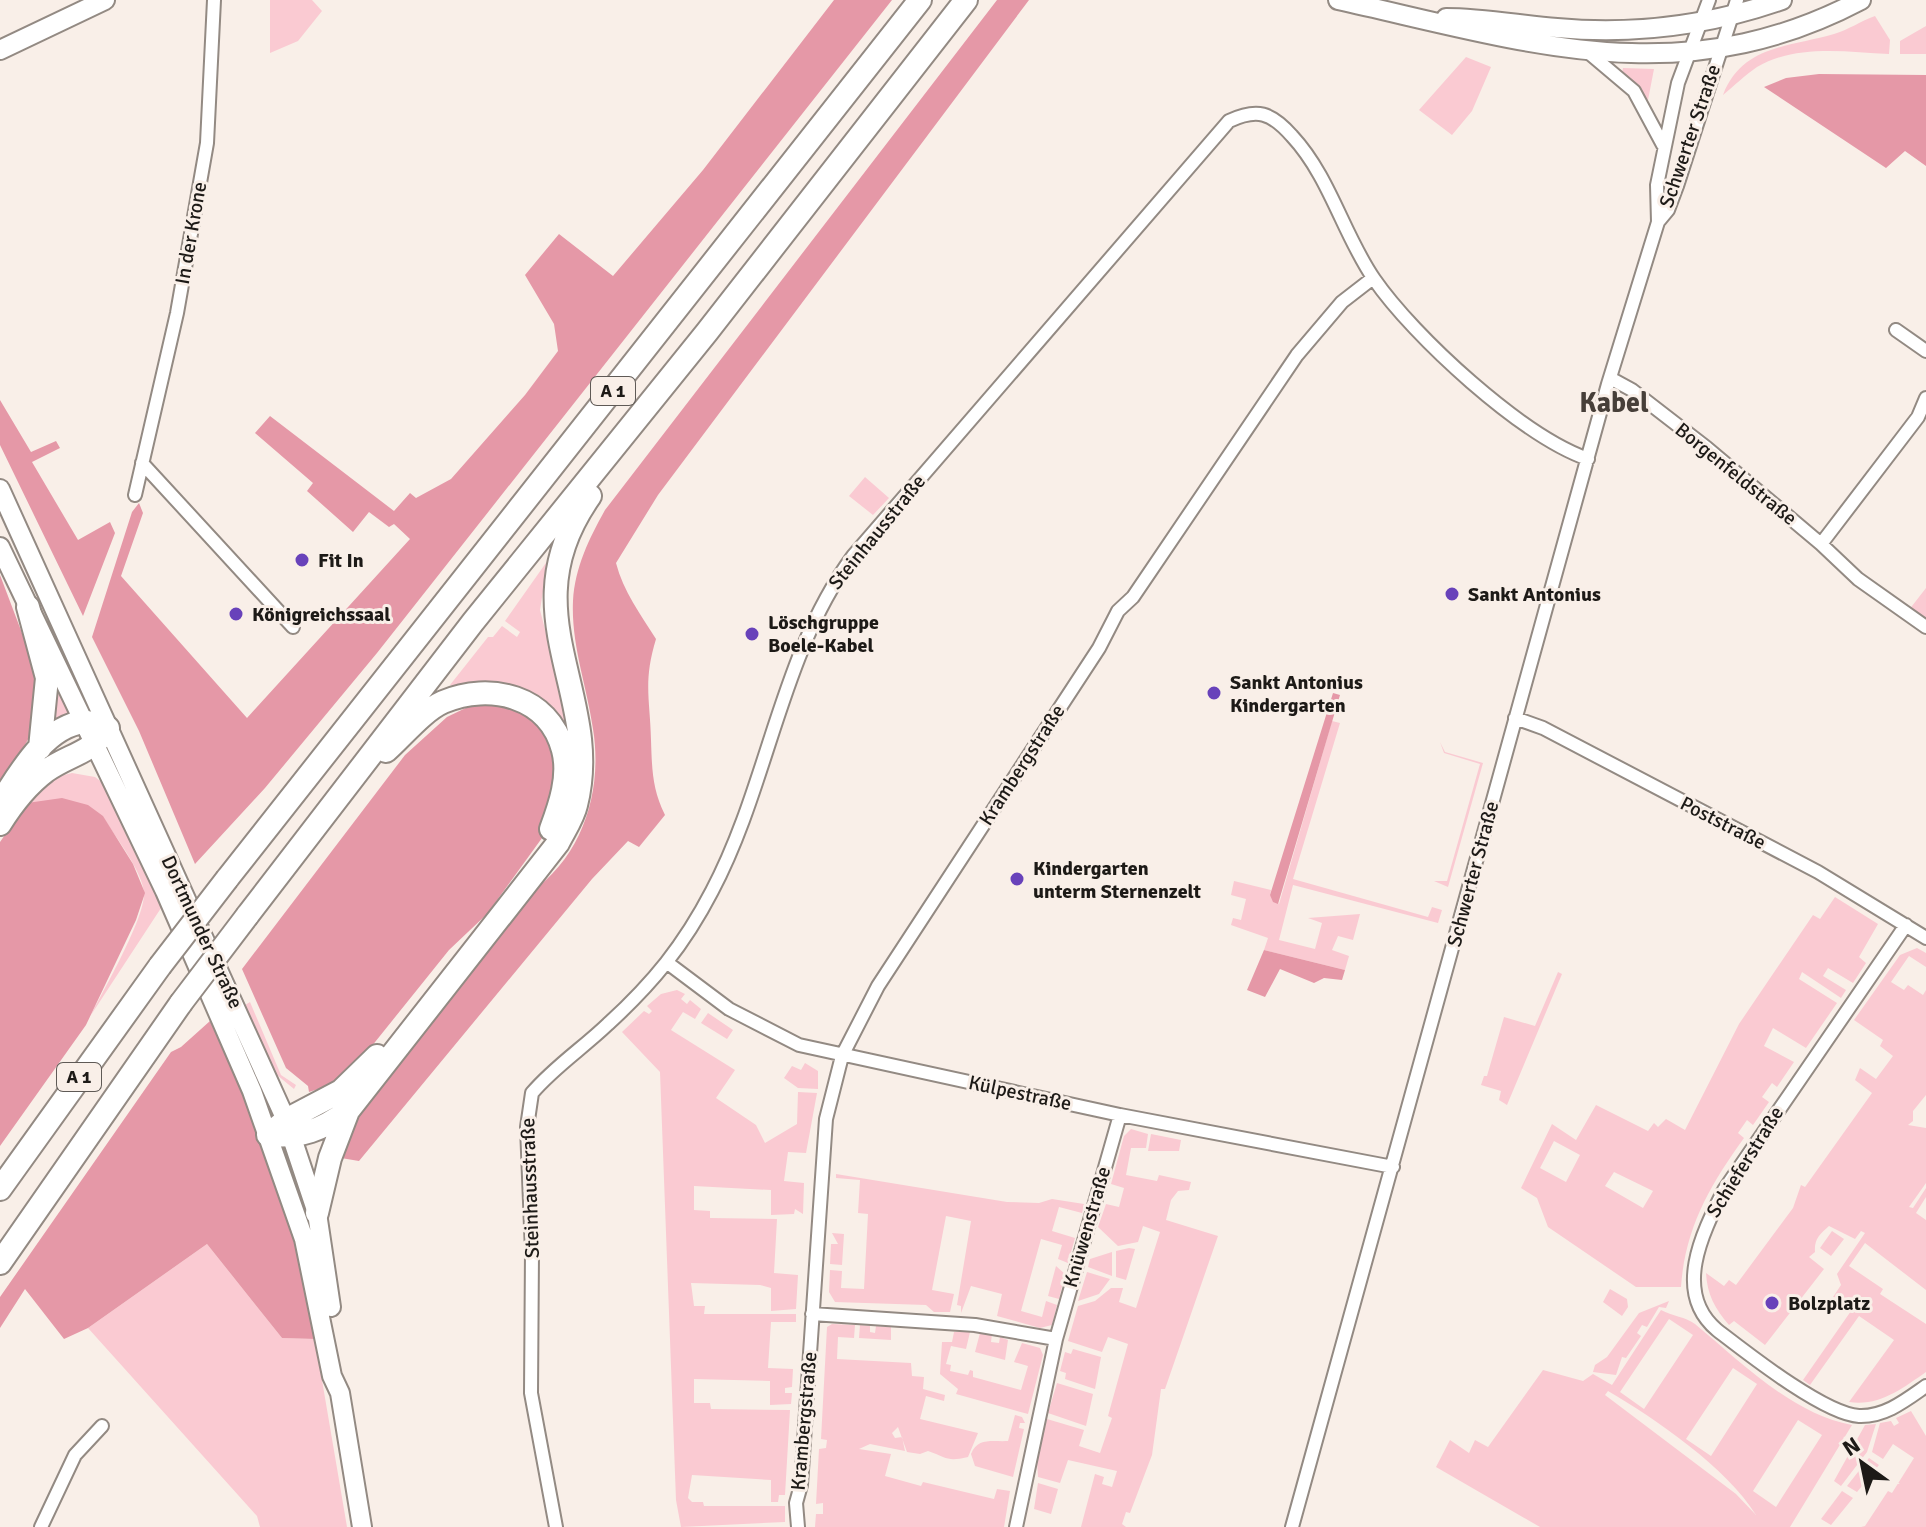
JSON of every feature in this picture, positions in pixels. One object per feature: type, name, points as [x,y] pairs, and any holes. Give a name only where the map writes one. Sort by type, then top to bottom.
[{"type":"highway","name":"A 1","points":[[0,1189],[160,966],[227,879],[920,0]]},
{"type":"highway","name":"A 1","points":[[0,1263],[181,1003],[346,786],[966,0]]},
{"type":"highway","points":[[317,1213],[330,1158],[348,1111],[558,843],[576,806],[580,766],[577,722],[559,647],[554,605],[559,560],[579,511],[707,332]]},
{"type":"highway","points":[[28,607],[47,678],[40,748]]},
{"type":"highway","points":[[268,1135],[289,1128],[354,1081],[482,927],[546,841],[564,781],[563,751],[548,718],[519,698],[482,690],[440,703],[346,786]]},
{"type":"highway","points":[[0,803],[40,748],[55,736],[86,722],[102,737],[30,784],[0,824]]},
{"type":"highway","points":[[289,1128],[318,1131],[348,1111]]},
{"type":"main road","points":[[0,50],[105,0]]},
{"type":"main road","points":[[1338,0],[1467,32],[1589,53],[1687,53],[1718,49]]},
{"type":"main road","points":[[1419,18],[1634,31],[1699,23],[1733,8],[1782,0]]},
{"type":"main road","name":"Schwerter Straße","points":[[1718,49],[1794,29],[1861,0]]},
{"type":"main road","name":"Dortmunder Straße","points":[[0,489],[268,1135],[304,1239],[332,1376],[340,1393],[362,1527]]},
{"type":"main road","points":[[0,547],[86,722]]},
{"type":"main road","name":"Dortmunder Straße","points":[[102,737],[289,1128],[317,1213],[343,1377],[340,1393]]},
{"type":"street","name":"In der Krone","points":[[135,495],[177,313],[207,143],[214,0]]},
{"type":"street","name":"Schwerter Straße","points":[[1292,1527],[1610,378],[1658,222],[1657,185],[1663,146],[1687,53],[1709,0]]},
{"type":"street","name":"Schwerter Straße","points":[[1658,222],[1668,210],[1677,186],[1733,8]]},
{"type":"street","name":"Schwerter Straße","points":[[1589,53],[1634,91],[1663,146]]},
{"type":"street","name":"Steinhausstraße","points":[[556,1527],[531,1393],[532,1252],[527,1109],[532,1093],[543,1079],[609,1024],[669,964],[713,890],[751,805],[811,624],[828,590],[853,556],[1229,121],[1249,112],[1267,114],[1292,135],[1318,172],[1373,278],[1412,328],[1460,372],[1561,449],[1588,459]]},
{"type":"street","name":"Krambergstraße","points":[[798,1527],[796,1503],[801,1485],[826,1119],[842,1056],[878,986],[1099,648],[1118,611],[1133,597],[1297,355],[1342,302],[1373,278]]},
{"type":"street","points":[[1896,330],[1926,351]]},
{"type":"street","name":"Borgenfeldstraße","points":[[1610,378],[1632,390],[1670,419],[1821,544],[1858,579],[1926,627]]},
{"type":"street","points":[[1821,544],[1918,417],[1926,398]]},
{"type":"street","points":[[142,463],[293,627]]},
{"type":"street","name":"Poststraße","points":[[1515,718],[1543,728],[1818,872],[1926,938]]},
{"type":"street","name":"Schieferstraße","points":[[1906,925],[1724,1190],[1703,1232],[1695,1258],[1695,1292],[1704,1315],[1717,1330],[1833,1408],[1856,1416],[1877,1414],[1926,1386]]},
{"type":"street","name":"Külpestraße","points":[[669,964],[729,1009],[799,1045],[1120,1115],[1393,1167]]},
{"type":"street","name":"Knüwenstraße","points":[[1016,1527],[1056,1339],[1120,1115]]},
{"type":"street","points":[[812,1314],[994,1327],[1056,1339]]},
{"type":"street","points":[[41,1527],[75,1455],[102,1426]]},
{"type":"shaded area","points":[[270,0],[312,0],[322,11],[298,41],[270,53]]},
{"type":"shaded area","points":[[834,0],[892,0],[377,653],[265,788],[195,864],[139,731],[92,637],[132,512],[139,503],[143,513],[121,576],[247,718],[410,539],[394,524],[389,527],[369,512],[353,532],[307,491],[313,483],[255,433],[270,416],[394,511],[410,493],[416,498],[451,479],[525,395],[558,351],[554,324],[525,275],[559,234],[613,276],[703,170]]},
{"type":"shaded area","points":[[997,0],[1029,0],[658,495],[616,563],[628,593],[656,639],[648,679],[649,701],[654,778],[665,815],[639,847],[628,841],[592,879],[359,1161],[341,1158],[352,1124],[370,1095],[531,892],[564,860],[585,820],[595,775],[595,752],[574,634],[573,601],[584,554],[605,510]]},
{"type":"shaded area","points":[[1875,16],[1890,40],[1889,54],[1822,51],[1788,55],[1757,67],[1723,95],[1731,79],[1755,57],[1839,32]]},
{"type":"shaded area","points":[[1926,26],[1926,54],[1900,54],[1900,41]]},
{"type":"shaded area","points":[[1466,57],[1491,67],[1472,111],[1452,135],[1419,110]]},
{"type":"shaded area","points":[[1623,68],[1654,69],[1648,100],[1622,73]]},
{"type":"shaded area","points":[[1819,74],[1926,75],[1926,166],[1905,151],[1886,168],[1764,87],[1786,78]]},
{"type":"shaded area","points":[[0,400],[31,452],[56,441],[60,448],[32,462],[78,540],[110,522],[115,533],[83,616],[0,445]]},
{"type":"shaded area","points":[[865,477],[889,498],[873,515],[849,496]]},
{"type":"shaded area","points":[[548,560],[540,610],[570,726],[565,730],[450,685],[488,637],[493,637],[502,626],[517,637],[520,632],[505,621]]},
{"type":"shaded area","points":[[0,575],[39,678],[33,730],[0,792]]},
{"type":"shaded area","points":[[1926,588],[1926,627],[1905,615]]},
{"type":"shaded area","points":[[58,686],[75,716],[50,728]]},
{"type":"shaded area","points":[[1333,693],[1340,695],[1278,904],[1273,902],[1270,895]]},
{"type":"shaded area","points":[[491,702],[525,711],[556,746],[551,822],[487,914],[449,950],[355,1067],[337,1083],[309,1092],[308,1086],[286,1068],[242,969],[405,755],[447,717],[474,704]]},
{"type":"shaded area","points":[[1332,721],[1340,723],[1293,879],[1428,917],[1432,907],[1442,910],[1438,923],[1293,885],[1279,940],[1315,949],[1322,923],[1308,918],[1360,914],[1353,940],[1338,936],[1332,950],[1349,956],[1345,970],[1264,950],[1268,938],[1231,925],[1233,918],[1241,920],[1246,899],[1231,895],[1234,881],[1271,890],[1270,895],[1279,904]]},
{"type":"shaded area","points":[[1440,742],[1445,752],[1483,763],[1448,887],[1434,881],[1447,881],[1480,764],[1444,753]]},
{"type":"shaded area","points":[[72,773],[95,777],[104,784],[163,905],[91,1015],[131,937],[144,894],[134,865],[103,817],[27,803],[53,778]]},
{"type":"shaded area","points":[[62,798],[88,805],[103,816],[133,864],[145,893],[136,920],[86,1025],[0,1146],[0,842],[27,803]]},
{"type":"shaded area","points":[[1835,897],[1878,924],[1859,957],[1866,963],[1853,983],[1828,968],[1823,976],[1846,990],[1841,998],[1802,972],[1799,979],[1837,1003],[1806,1048],[1773,1028],[1764,1046],[1794,1062],[1777,1087],[1772,1083],[1762,1097],[1769,1102],[1753,1125],[1747,1120],[1738,1133],[1744,1138],[1710,1190],[1694,1226],[1683,1266],[1681,1287],[1636,1287],[1548,1227],[1537,1198],[1521,1188],[1552,1124],[1576,1140],[1596,1105],[1648,1131],[1654,1123],[1658,1127],[1666,1119],[1685,1130],[1739,1024],[1813,915],[1820,919]],"holes":[[[1554,1141],[1580,1155],[1566,1182],[1540,1168]],[[1614,1172],[1653,1191],[1643,1208],[1605,1186]]]},
{"type":"shaded area","points":[[1917,948],[1926,953],[1926,967],[1909,956],[1891,982],[1904,990],[1908,985],[1923,995],[1926,990],[1926,1095],[1913,1111],[1913,1121],[1908,1125],[1926,1128],[1926,1183],[1909,1207],[1913,1208],[1926,1188],[1926,1197],[1916,1213],[1926,1220],[1926,1290],[1865,1243],[1849,1266],[1883,1289],[1880,1294],[1926,1324],[1926,1372],[1880,1399],[1849,1402],[1894,1340],[1859,1316],[1810,1385],[1803,1380],[1851,1311],[1833,1297],[1841,1285],[1837,1274],[1865,1233],[1861,1231],[1855,1239],[1829,1226],[1820,1234],[1815,1252],[1809,1257],[1824,1269],[1765,1345],[1734,1321],[1729,1325],[1724,1319],[1710,1294],[1706,1273],[1724,1286],[1729,1280],[1736,1285],[1793,1208],[1801,1185],[1805,1187],[1872,1093],[1855,1080],[1860,1068],[1876,1079],[1893,1056],[1880,1046],[1883,1040],[1854,1020],[1900,955]]},
{"type":"shaded area","points":[[1264,950],[1345,970],[1342,980],[1324,978],[1314,983],[1280,969],[1265,997],[1247,990]]},
{"type":"shaded area","points":[[1558,972],[1562,974],[1507,1105],[1499,1100],[1501,1091],[1481,1085],[1484,1076],[1487,1076],[1504,1017],[1535,1026]]},
{"type":"shaded area","points":[[677,990],[685,994],[681,999],[687,1004],[690,1000],[701,1009],[695,1019],[683,1012],[671,1030],[735,1070],[716,1098],[756,1125],[765,1143],[797,1124],[798,1092],[817,1093],[806,1153],[788,1152],[784,1181],[804,1183],[803,1214],[795,1209],[794,1214],[771,1215],[771,1190],[694,1186],[694,1210],[710,1211],[710,1218],[777,1219],[774,1273],[798,1275],[796,1309],[771,1311],[771,1288],[691,1283],[694,1306],[705,1306],[704,1314],[796,1314],[796,1322],[771,1322],[768,1368],[793,1369],[792,1387],[785,1388],[785,1393],[792,1393],[791,1404],[770,1405],[770,1381],[694,1379],[694,1403],[710,1403],[711,1409],[790,1410],[785,1495],[779,1495],[778,1502],[771,1502],[771,1480],[692,1475],[688,1498],[692,1502],[703,1502],[704,1506],[785,1506],[785,1522],[681,1527],[676,1500],[660,1072],[622,1032],[644,1011],[649,1014],[652,1011],[647,1006],[661,994]]},
{"type":"shaded area","points":[[250,1002],[281,1075],[296,1085],[294,1089],[277,1075],[245,1005]]},
{"type":"shaded area","points":[[708,1013],[733,1030],[727,1039],[701,1023]]},
{"type":"shaded area","points":[[210,1021],[255,1120],[300,1251],[315,1339],[282,1338],[207,1244],[88,1328],[64,1339],[25,1289],[0,1328],[0,1297],[171,1052]]},
{"type":"shaded area","points":[[805,1063],[818,1071],[818,1089],[798,1088],[784,1078],[792,1066],[801,1070]]},
{"type":"shaded area","points":[[1131,1129],[1148,1134],[1146,1148],[1131,1148],[1126,1175],[1157,1181],[1159,1175],[1191,1182],[1189,1190],[1178,1191],[1171,1200],[1166,1220],[1218,1236],[1165,1389],[1161,1389],[1152,1455],[1130,1513],[1126,1512],[1122,1524],[1126,1527],[1081,1527],[1095,1474],[1104,1477],[1102,1484],[1112,1487],[1117,1471],[1068,1460],[1060,1483],[1038,1477],[1037,1460],[1047,1419],[1084,1430],[1079,1446],[1100,1453],[1112,1418],[1108,1416],[1128,1344],[1108,1337],[1102,1352],[1068,1341],[1078,1306],[1095,1301],[1111,1288],[1123,1288],[1119,1302],[1136,1308],[1160,1232],[1143,1226],[1138,1242],[1118,1246],[1098,1227],[1106,1204],[1119,1207],[1124,1188],[1111,1184],[1124,1136]]},
{"type":"shaded area","points":[[1151,1134],[1181,1140],[1179,1151],[1148,1151]]},
{"type":"shaded area","points":[[836,1174],[1007,1202],[1039,1203],[1052,1199],[1084,1204],[1082,1213],[1059,1207],[1052,1231],[1075,1238],[1068,1263],[1058,1259],[1062,1245],[1041,1239],[1021,1311],[1042,1317],[1046,1301],[1057,1305],[1052,1325],[1040,1328],[997,1316],[1002,1294],[971,1286],[961,1313],[961,1306],[957,1305],[971,1221],[946,1216],[932,1290],[954,1294],[950,1312],[934,1312],[926,1305],[835,1302],[829,1292],[830,1270],[842,1271],[841,1288],[864,1289],[868,1214],[858,1213],[860,1180],[836,1178]]},
{"type":"shaded area","points":[[1832,1231],[1844,1239],[1831,1256],[1820,1248]]},
{"type":"shaded area","points":[[832,1233],[844,1234],[842,1265],[830,1264],[831,1244],[838,1244]]},
{"type":"shaded area","points":[[207,1244],[282,1338],[315,1339],[347,1527],[260,1527],[257,1516],[88,1328]]},
{"type":"shaded area","points":[[1135,1249],[1126,1280],[1116,1277],[1116,1251]]},
{"type":"shaded area","points":[[1112,1252],[1112,1276],[1088,1267],[1090,1259]]},
{"type":"shaded area","points":[[1056,1266],[1065,1274],[1059,1299],[1048,1296]]},
{"type":"shaded area","points":[[1087,1272],[1110,1279],[1099,1294],[1078,1301]]},
{"type":"shaded area","points":[[1610,1289],[1627,1299],[1628,1307],[1622,1316],[1603,1302]]},
{"type":"shaded area","points":[[1669,1301],[1666,1308],[1659,1307],[1647,1327],[1642,1325],[1637,1333],[1641,1336],[1626,1358],[1622,1357],[1616,1375],[1593,1372],[1595,1365],[1607,1357],[1639,1313]]},
{"type":"shaded area","points":[[1661,1310],[1695,1324],[1788,1398],[1830,1419],[1852,1425],[1790,1527],[1540,1527],[1436,1467],[1450,1440],[1469,1453],[1475,1440],[1488,1447],[1543,1370],[1583,1381],[1593,1374],[1612,1385]],"holes":[[[1669,1319],[1693,1335],[1644,1409],[1620,1392]],[[1733,1368],[1757,1384],[1711,1456],[1686,1439]],[[1608,1391],[1627,1402],[1689,1446],[1727,1480],[1756,1515],[1736,1494],[1605,1395]],[[1798,1420],[1822,1435],[1776,1507],[1753,1491]]]},
{"type":"shaded area","points":[[832,1324],[855,1325],[854,1338],[838,1337],[837,1359],[911,1363],[912,1376],[924,1377],[923,1389],[945,1395],[944,1401],[926,1396],[920,1419],[978,1433],[968,1457],[956,1459],[928,1451],[920,1454],[907,1452],[903,1440],[905,1451],[870,1444],[859,1449],[891,1454],[885,1476],[994,1499],[997,1489],[1010,1491],[1004,1527],[815,1527],[816,1514],[823,1514],[823,1503],[816,1504],[819,1449],[826,1448],[827,1440],[821,1439],[827,1327]],"holes":[[[898,1427],[902,1437],[895,1438],[892,1433]]]},
{"type":"shaded area","points":[[860,1325],[870,1326],[870,1332],[875,1333],[876,1326],[891,1327],[891,1340],[859,1338]]},
{"type":"shaded area","points":[[954,1332],[970,1332],[966,1349],[951,1346],[946,1364],[951,1365],[950,1371],[968,1375],[970,1370],[973,1377],[1021,1390],[1028,1366],[1014,1362],[1022,1343],[1040,1348],[1043,1355],[1028,1414],[956,1394],[958,1389],[940,1374],[942,1342],[952,1342]]},
{"type":"shaded area","points":[[980,1333],[992,1334],[991,1342],[999,1343],[1000,1337],[1008,1340],[1005,1360],[975,1352]]},
{"type":"shaded area","points":[[1073,1349],[1101,1357],[1095,1389],[1065,1379],[1066,1373],[1060,1371],[1065,1352],[1071,1354]]},
{"type":"shaded area","points":[[1057,1383],[1093,1394],[1086,1426],[1048,1413]]},
{"type":"shaded area","points":[[1911,1411],[1926,1436],[1926,1527],[1861,1527],[1865,1526],[1888,1491],[1892,1493],[1914,1458],[1893,1444],[1883,1459],[1872,1452],[1880,1423],[1891,1421],[1894,1426],[1899,1423],[1896,1418]]},
{"type":"shaded area","points":[[1015,1415],[1022,1417],[1025,1423],[1020,1423],[1019,1428],[1024,1429],[1013,1477],[975,1466],[971,1454],[977,1445],[1008,1441]]},
{"type":"shaded area","points":[[1876,1424],[1867,1452],[1841,1486],[1834,1481],[1865,1425]]},
{"type":"shaded area","points":[[1869,1458],[1879,1465],[1857,1492],[1847,1486]]},
{"type":"shaded area","points":[[1038,1483],[1058,1489],[1051,1514],[1034,1509]]},
{"type":"shaded area","points":[[1842,1491],[1853,1498],[1831,1525],[1821,1519]]},
{"type":"place","name":"Fit In","points":[[302,560]]},
{"type":"place","name":"Sankt Antonius","points":[[1452,594]]},
{"type":"place","name":"Königreichssaal","points":[[236,614]]},
{"type":"place","name":"Löschgruppe Boele-Kabel","points":[[752,634]]},
{"type":"place","name":"Sankt Antonius Kindergarten","points":[[1214,693]]},
{"type":"place","name":"Kindergarten unterm Sternenzelt","points":[[1017,879]]},
{"type":"place","name":"Bolzplatz","points":[[1772,1303]]},
{"type":"district","name":"Kabel","points":[[1614,403]]}]
